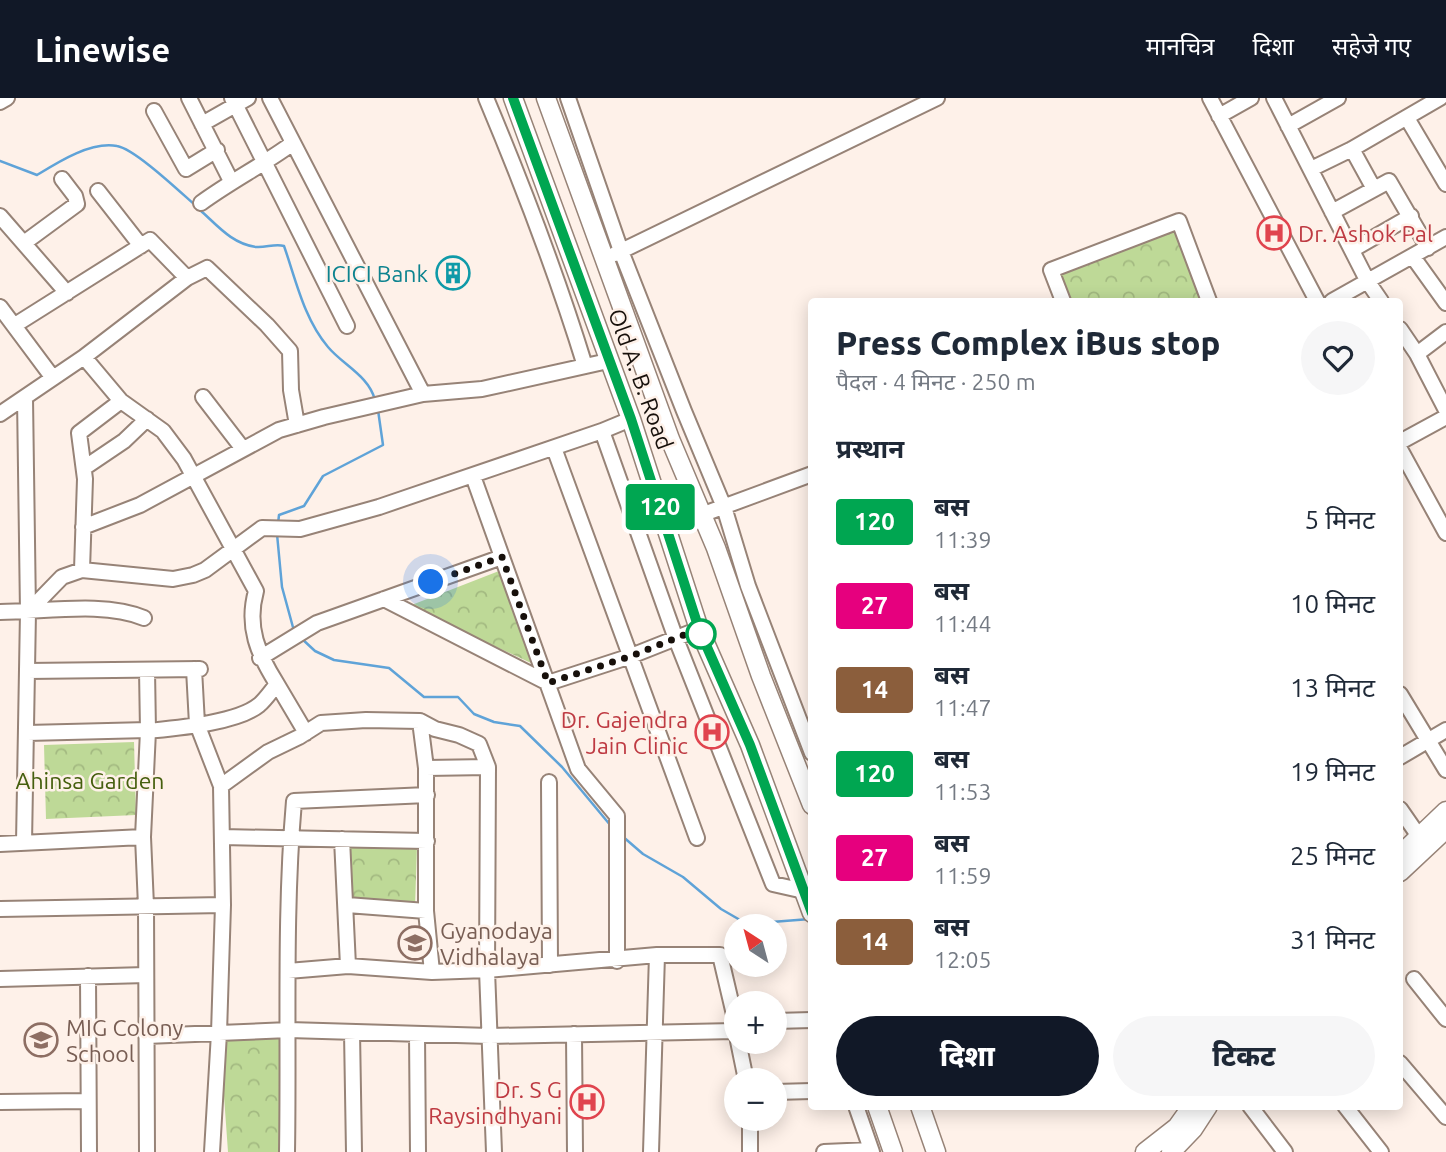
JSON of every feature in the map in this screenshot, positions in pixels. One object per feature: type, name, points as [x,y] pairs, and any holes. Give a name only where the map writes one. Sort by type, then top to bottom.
[{"type":"main road","name":"Old A. B. Road","points":[[513,98],[631,419],[699,629],[750,745],[808,902]]},
{"type":"main road","name":"Old A. B. Road","points":[[545,98],[670,439],[716,548],[761,676],[808,796]]},
{"type":"main road","points":[[1403,868],[1446,811]]},
{"type":"main road","points":[[1403,853],[1446,830]]},
{"type":"main road","points":[[878,1110],[892,1152]]},
{"type":"main road","points":[[921,1110],[936,1152]]},
{"type":"main road","points":[[1173,1147],[1190,1110]]},
{"type":"main road","points":[[1145,1152],[1173,1147],[1205,1110]]},
{"type":"street","points":[[0,102],[7,98]]},
{"type":"street","points":[[189,98],[231,181]]},
{"type":"street","points":[[270,98],[423,394]]},
{"type":"street","points":[[486,98],[531,209],[568,310],[585,366]]},
{"type":"street","points":[[568,98],[621,251],[724,507],[748,586],[808,742]]},
{"type":"street","points":[[604,258],[937,98]]},
{"type":"street","points":[[1210,98],[1315,298]]},
{"type":"street","points":[[1219,116],[1251,98]]},
{"type":"street","points":[[1274,98],[1368,282],[1379,298]]},
{"type":"street","points":[[1288,125],[1338,98]]},
{"type":"street","points":[[1311,169],[1352,149],[1440,98]]},
{"type":"street","points":[[202,124],[239,101],[265,163],[347,326]]},
{"type":"street","points":[[154,111],[186,169],[216,150]]},
{"type":"street","points":[[1406,118],[1446,184]]},
{"type":"street","points":[[201,203],[231,181],[293,144]]},
{"type":"street","points":[[1352,149],[1374,189]]},
{"type":"street","points":[[24,243],[77,204],[75,195],[62,179]]},
{"type":"street","points":[[1332,212],[1389,181],[1429,248]]},
{"type":"street","points":[[98,191],[141,246]]},
{"type":"street","points":[[0,216],[67,293]]},
{"type":"street","points":[[1352,250],[1410,216]]},
{"type":"street","points":[[1062,298],[1051,270],[1179,221],[1208,298]]},
{"type":"street","points":[[1338,298],[1446,237]]},
{"type":"street","points":[[15,325],[150,240],[187,278]]},
{"type":"street","points":[[1413,257],[1446,303]]},
{"type":"street","points":[[0,414],[84,357],[187,278],[207,268],[267,325],[290,351],[291,390],[298,425]]},
{"type":"street","points":[[0,306],[53,378]]},
{"type":"street","points":[[1417,354],[1446,332]]},
{"type":"street","points":[[1403,333],[1417,354],[1446,410]]},
{"type":"street","points":[[84,357],[121,401],[163,431],[194,477],[256,591],[250,611],[260,658],[306,733]]},
{"type":"street","points":[[83,527],[140,505],[279,430],[423,394],[482,390],[608,361]]},
{"type":"street","points":[[203,397],[243,449]]},
{"type":"street","points":[[24,843],[28,612],[25,398]]},
{"type":"street","points":[[82,570],[83,468],[79,433],[121,401]]},
{"type":"street","points":[[1403,440],[1446,417]]},
{"type":"street","points":[[83,468],[124,441],[147,419]]},
{"type":"street","points":[[28,612],[62,577],[82,570],[173,579],[205,570],[262,528],[300,529],[353,514],[473,476],[631,419]]},
{"type":"street","points":[[602,431],[676,639],[773,884],[804,891]]},
{"type":"street","points":[[554,448],[697,838]]},
{"type":"street","points":[[1403,454],[1446,533]]},
{"type":"street","points":[[473,476],[578,769],[617,816],[617,961]]},
{"type":"street","points":[[701,514],[808,476]]},
{"type":"street","points":[[260,658],[317,623],[502,557]]},
{"type":"street","points":[[384,599],[548,683],[631,656],[699,629]]},
{"type":"street","points":[[0,612],[90,610],[132,613],[144,618]]},
{"type":"street","points":[[27,671],[198,669],[197,724],[221,786],[223,905],[212,1152]]},
{"type":"street","points":[[147,1152],[146,906],[143,837],[148,670]]},
{"type":"street","points":[[27,733],[148,730],[197,724],[248,711],[259,705],[277,684]]},
{"type":"street","points":[[1403,699],[1446,771]]},
{"type":"street","points":[[221,786],[268,752],[321,723],[420,721],[479,744],[488,766],[487,970],[494,1152]]},
{"type":"street","points":[[420,721],[426,768],[426,911],[432,972]]},
{"type":"street","points":[[1403,755],[1446,730]]},
{"type":"street","points":[[426,768],[488,766]]},
{"type":"street","points":[[549,782],[550,965]]},
{"type":"street","points":[[287,1152],[288,971],[294,801],[427,795]]},
{"type":"street","points":[[1403,812],[1423,842]]},
{"type":"street","points":[[0,844],[143,837]]},
{"type":"street","points":[[222,837],[427,841]]},
{"type":"street","points":[[342,839],[348,966]]},
{"type":"street","points":[[0,909],[223,905]]},
{"type":"street","points":[[347,905],[426,911]]},
{"type":"street","points":[[288,971],[348,966],[432,972],[487,970],[617,961],[657,955],[720,954],[728,991]]},
{"type":"street","points":[[651,1152],[657,955]]},
{"type":"street","points":[[0,979],[146,975]]},
{"type":"street","points":[[88,976],[89,1152]]},
{"type":"street","points":[[1413,978],[1446,1019]]},
{"type":"street","points":[[787,1021],[808,1020]]},
{"type":"street","points":[[146,1035],[289,1031],[491,1036],[724,1031]]},
{"type":"street","points":[[352,1032],[354,1152]]},
{"type":"street","points":[[574,1034],[575,1152]]},
{"type":"street","points":[[417,1035],[418,1152]]},
{"type":"street","points":[[1403,1067],[1446,1117]]},
{"type":"street","points":[[787,1092],[808,1091]]},
{"type":"street","points":[[0,1102],[88,1101]]},
{"type":"street","points":[[824,1152],[871,1151],[857,1110]]},
{"type":"street","points":[[930,1110],[945,1152]]},
{"type":"street","points":[[1253,1110],[1285,1152]]},
{"type":"street","points":[[1348,1110],[1381,1152]]},
{"type":"street","points":[[750,1131],[750,1152]]},
{"type":"green space","points":[[1174,230],[1201,298],[1068,298],[1059,274]]},
{"type":"green space","points":[[499,571],[531,663],[409,606]]},
{"type":"green space","name":"Ahinsa Garden","points":[[134,742],[136,815],[46,819],[44,745]]},
{"type":"green space","points":[[348,843],[417,845],[415,908],[345,906]]},
{"type":"green space","points":[[280,1035],[291,1152],[228,1152],[220,1040]]},
{"type":"waterway","points":[[0,161],[37,175],[86,150],[107,145],[117,146],[146,163],[195,205]]},
{"type":"waterway","points":[[200,210],[225,233],[240,242],[256,247],[284,246],[302,299],[320,336],[328,347],[361,377],[375,400]]},
{"type":"waterway","points":[[278,524],[279,515],[304,506],[323,476],[383,445],[378,410]]},
{"type":"waterway","points":[[277,534],[282,587],[294,631]]},
{"type":"waterway","points":[[301,638],[315,651],[334,660],[389,668],[424,697],[458,697],[474,714],[494,722],[520,726],[562,767],[611,826]]},
{"type":"waterway","points":[[621,835],[643,854],[683,877],[721,909],[747,924],[808,919]]},
{"type":"bus line","name":"120","points":[[513,98],[631,419],[699,629],[750,745],[808,902]]},
{"type":"place","name":"Dr. Ashok Pal","points":[[1274,233]]},
{"type":"place","name":"ICICI Bank","points":[[453,273]]},
{"type":"place","name":"Dr. Gajendra Jain Clinic","points":[[712,732]]},
{"type":"place","name":"Gyanodaya Vidhalaya","points":[[415,943]]},
{"type":"place","name":"MIG Colony School","points":[[41,1040]]},
{"type":"place","name":"Dr. S G Raysindhyani","points":[[587,1102]]},
{"type":"route","points":[[431,582],[502,557],[548,683],[631,656],[699,629],[701,634]]}]
